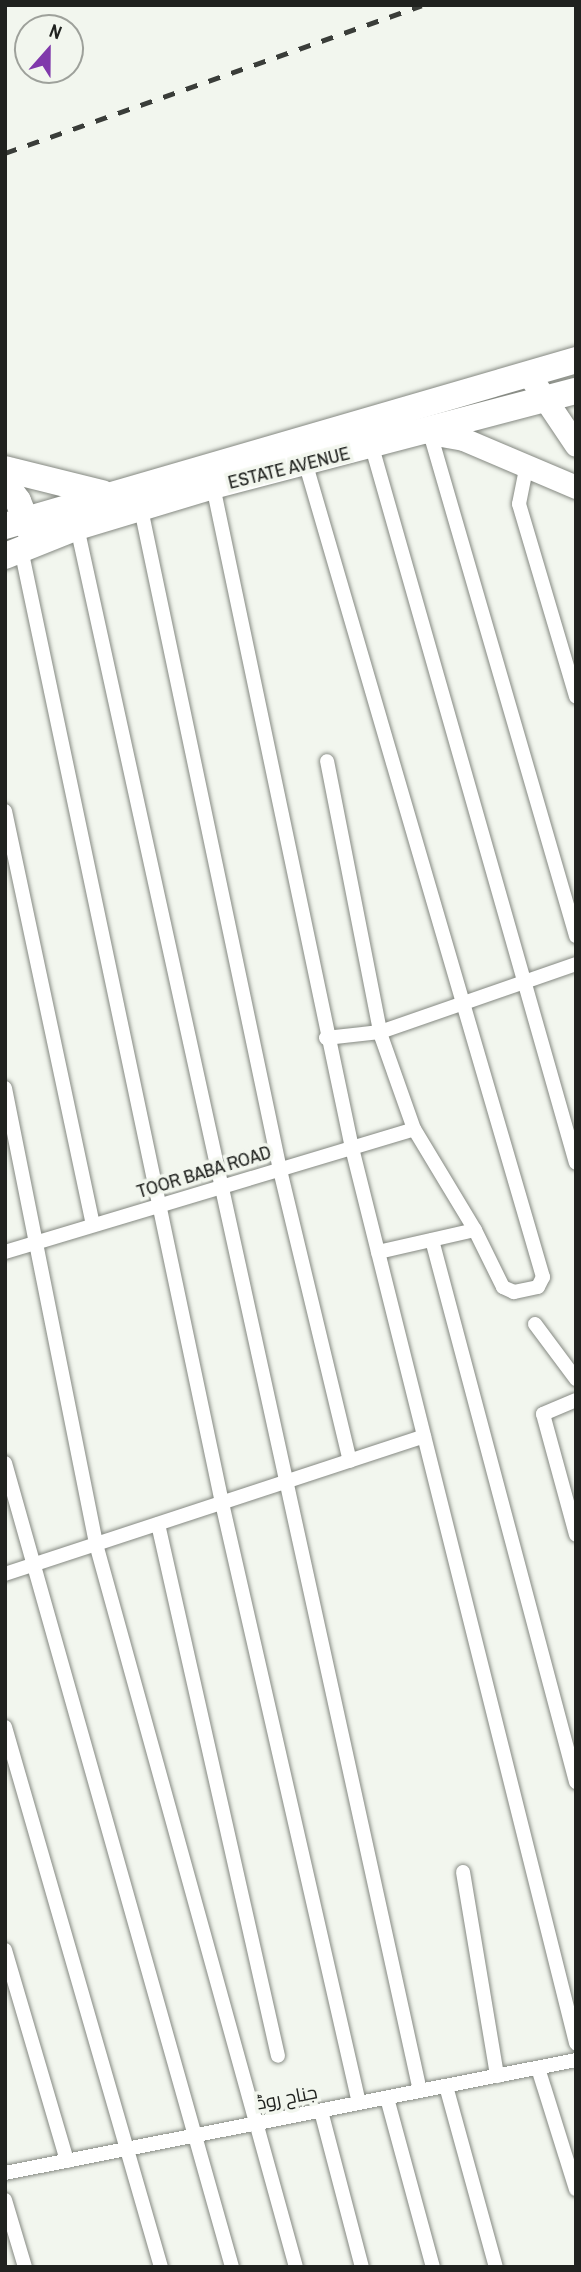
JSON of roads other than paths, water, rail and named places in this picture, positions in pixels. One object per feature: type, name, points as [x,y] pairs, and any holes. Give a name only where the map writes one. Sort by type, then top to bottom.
[{"type":"highway","name":"ESTATE AVENUE","points":[[18,538],[111,495],[576,360]]},
{"type":"highway","name":"ESTATE AVENUE","points":[[18,538],[77,527],[213,486],[430,433],[576,391]]},
{"type":"highway","points":[[5,469],[111,495]]},
{"type":"highway","points":[[5,483],[18,538]]},
{"type":"main road","points":[[529,375],[576,445]]},
{"type":"main road","points":[[430,433],[463,439],[576,487]]},
{"type":"street","points":[[430,433],[576,936]]},
{"type":"street","points":[[372,447],[522,983],[576,1163]]},
{"type":"street","points":[[527,464],[519,504],[576,697]]},
{"type":"street","points":[[306,465],[543,1277],[538,1287],[514,1292],[503,1287],[475,1230],[414,1129],[380,1032],[327,761]]},
{"type":"street","points":[[213,486],[326,1038],[576,2043]]},
{"type":"street","points":[[141,509],[280,1170],[351,1461]]},
{"type":"street","points":[[77,527],[420,2091]]},
{"type":"street","points":[[18,538],[222,1503],[359,2103]]},
{"type":"street","points":[[5,810],[93,1225]]},
{"type":"street","points":[[326,1038],[380,1032],[576,964]]},
{"type":"street","points":[[5,1088],[96,1544],[296,2267]]},
{"type":"street","name":"TOOR BABA ROAD","points":[[5,1252],[414,1129]]},
{"type":"street","points":[[378,1252],[475,1230]]},
{"type":"street","points":[[432,1240],[576,1782]]},
{"type":"street","points":[[534,1324],[576,1379]]},
{"type":"street","points":[[576,1400],[543,1414],[576,1535]]},
{"type":"street","points":[[5,1574],[424,1436]]},
{"type":"street","points":[[5,1463],[198,2135],[232,2267]]},
{"type":"street","points":[[158,1524],[278,2056]]},
{"type":"street","points":[[5,1727],[162,2267]]},
{"type":"street","points":[[463,1872],[498,2076]]},
{"type":"street","points":[[5,1950],[67,2161]]},
{"type":"street","name":"جناح روڈ","points":[[5,2173],[576,2060]]},
{"type":"street","points":[[538,2068],[576,2189]]},
{"type":"street","points":[[446,2086],[496,2267]]},
{"type":"street","points":[[387,2098],[433,2267]]},
{"type":"street","points":[[321,2111],[362,2267]]},
{"type":"street","points":[[5,2200],[25,2267]]},
{"type":"railway","points":[[5,153],[422,5]]}]
